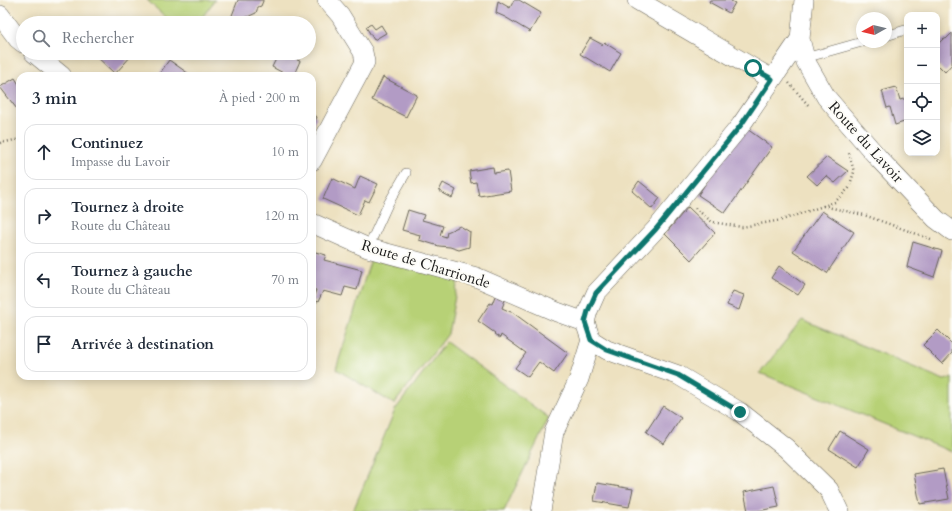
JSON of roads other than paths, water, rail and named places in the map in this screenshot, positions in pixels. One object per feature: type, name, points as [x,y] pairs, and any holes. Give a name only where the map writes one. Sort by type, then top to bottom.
[{"type":"street","points":[[316,154],[365,62],[362,52],[340,15],[328,0]]},
{"type":"street","points":[[637,0],[775,74]]},
{"type":"street","points":[[541,511],[554,432],[579,379],[591,340],[585,322],[596,293],[656,229],[741,125],[800,39],[804,0]]},
{"type":"street","points":[[0,15],[16,35]]},
{"type":"street","name":"Route du Lavoir","points":[[800,39],[806,62],[826,97],[880,160],[936,219],[952,232]]},
{"type":"street","points":[[43,60],[57,72]]},
{"type":"street","name":"Route de Charrionde","points":[[316,225],[368,248],[476,277],[585,322]]},
{"type":"street","points":[[591,340],[607,350],[678,375],[740,412],[786,448],[829,490],[839,511]]},
{"type":"lane","points":[[892,34],[904,30]]},
{"type":"lane","points":[[805,58],[856,44]]},
{"type":"lane","points":[[368,248],[388,204],[406,173]]}]
